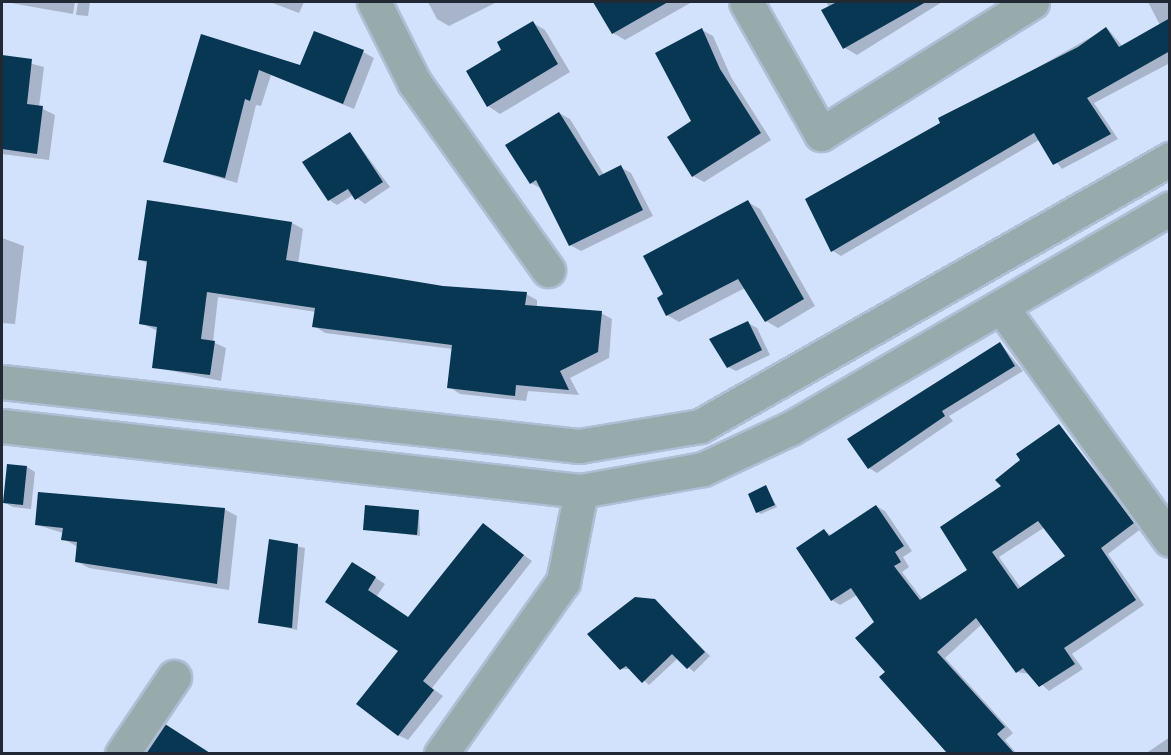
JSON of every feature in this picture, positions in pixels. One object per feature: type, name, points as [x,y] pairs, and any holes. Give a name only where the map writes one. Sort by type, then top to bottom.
[{"type":"street","points":[[374,2],[414,82],[548,270]]},
{"type":"street","points":[[746,2],[822,134],[1032,2]]},
{"type":"street","points":[[2,382],[579,446],[700,426],[1170,159]]},
{"type":"street","points":[[2,426],[581,490],[703,469],[791,428],[1002,308],[1170,208]]},
{"type":"street","points":[[1002,308],[1170,540]]},
{"type":"street","points":[[441,753],[563,582],[581,490]]},
{"type":"street","points":[[122,753],[174,677]]},
{"type":"building","points":[[593,2],[668,2],[612,34]]},
{"type":"building","points":[[837,2],[926,2],[843,49],[821,10]]},
{"type":"building","points":[[1170,18],[1170,51],[1087,98],[1111,134],[1053,165],[1034,133],[831,252],[805,199],[940,123],[938,118],[1078,47],[1106,27],[1119,47]]},
{"type":"building","points":[[533,21],[558,64],[487,107],[466,71],[501,50],[497,42]]},
{"type":"building","points":[[702,28],[720,69],[761,133],[692,177],[667,137],[691,121],[655,53]]},
{"type":"building","points":[[314,31],[364,50],[343,104],[259,70],[250,101],[245,99],[225,178],[163,162],[201,34],[300,65]]},
{"type":"building","points":[[2,55],[32,59],[27,104],[43,106],[37,154],[2,149]]},
{"type":"building","points":[[559,112],[599,176],[621,165],[643,210],[569,246],[536,180],[530,184],[505,145]]},
{"type":"building","points":[[350,132],[383,182],[355,200],[348,189],[328,201],[302,162]]},
{"type":"building","points":[[147,200],[292,222],[286,260],[443,286],[527,292],[525,305],[602,311],[598,352],[560,371],[569,390],[516,385],[515,396],[447,388],[452,345],[312,327],[315,308],[207,292],[201,339],[215,341],[210,375],[152,368],[157,327],[139,324],[147,261],[138,260]]},
{"type":"building","points":[[748,200],[804,299],[765,322],[738,279],[666,316],[657,298],[663,294],[643,256]]},
{"type":"building","points":[[748,321],[762,350],[727,368],[709,339]]},
{"type":"building","points":[[1000,342],[1015,366],[942,411],[945,416],[868,469],[847,439]]},
{"type":"building","points":[[1059,424],[1134,523],[1101,548],[1136,600],[1064,648],[1075,664],[1039,687],[1023,668],[1016,673],[976,618],[937,652],[1005,727],[997,734],[1014,753],[947,753],[879,677],[885,672],[855,638],[874,622],[851,588],[831,601],[796,548],[824,529],[829,536],[876,505],[904,546],[895,552],[901,562],[894,566],[920,600],[967,570],[940,527],[1001,486],[995,480],[1020,460],[1016,454]],"holes":[[[1038,521],[1065,556],[1018,589],[992,552]]]},
{"type":"building","points":[[7,464],[27,466],[23,505],[3,503]]},
{"type":"building","points":[[766,485],[775,505],[756,513],[748,494]]},
{"type":"building","points":[[38,492],[225,508],[217,584],[75,562],[77,542],[61,540],[63,528],[35,525]]},
{"type":"building","points":[[365,505],[419,510],[417,535],[363,530]]},
{"type":"building","points":[[483,523],[524,555],[423,681],[434,690],[398,736],[356,704],[398,651],[325,602],[352,562],[376,577],[368,590],[408,617]]},
{"type":"building","points":[[269,539],[298,544],[292,628],[258,623]]},
{"type":"building","points":[[635,597],[655,599],[705,652],[687,669],[672,654],[642,683],[626,666],[620,670],[587,634]]},
{"type":"building","points":[[165,724],[210,753],[145,753]]}]
